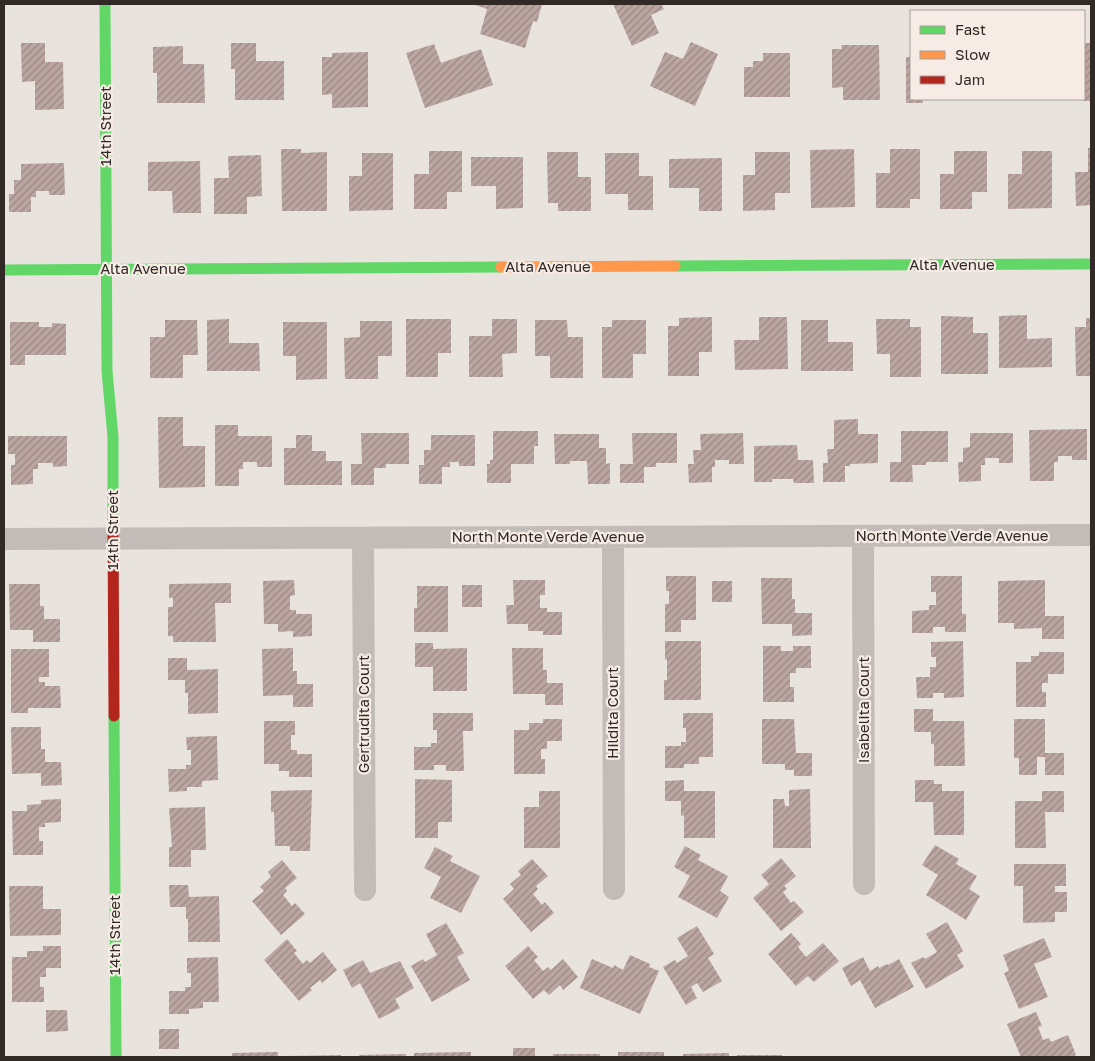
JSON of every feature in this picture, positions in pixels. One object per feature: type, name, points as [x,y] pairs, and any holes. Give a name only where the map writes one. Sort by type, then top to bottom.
[{"type":"street","name":"14th Street","points":[[105,4],[107,371],[113,437],[116,1057]]},
{"type":"street","name":"Alta Avenue","points":[[4,270],[1091,264]]},
{"type":"street","name":"North Monte Verde Avenue","points":[[4,539],[1091,535]]},
{"type":"street","name":"Isabelita Court","points":[[864,536],[864,884]]},
{"type":"street","name":"Hildita Court","points":[[613,537],[614,889]]},
{"type":"street","name":"Gertrudita Court","points":[[363,538],[365,890]]},
{"type":"building","points":[[472,4],[542,4],[537,22],[533,21],[525,48],[480,34],[487,9]]},
{"type":"building","points":[[613,4],[661,4],[664,9],[651,15],[659,33],[632,46]]},
{"type":"building","points":[[691,42],[718,54],[695,106],[650,86],[665,52],[683,59]]},
{"type":"building","points":[[21,43],[45,43],[45,62],[63,62],[64,109],[35,110],[35,81],[22,82]]},
{"type":"building","points":[[231,43],[256,43],[256,61],[284,61],[284,100],[235,100],[235,69],[231,69]]},
{"type":"building","points":[[1085,43],[1091,43],[1091,101],[1084,101]]},
{"type":"building","points":[[434,44],[441,63],[481,49],[493,85],[425,108],[406,53]]},
{"type":"building","points":[[841,45],[879,45],[880,100],[843,100],[843,87],[832,88],[832,49],[842,49]]},
{"type":"building","points":[[183,46],[183,64],[204,64],[205,103],[157,103],[157,73],[153,73],[153,47]]},
{"type":"building","points":[[368,52],[368,107],[332,108],[332,94],[322,95],[322,57],[332,57],[332,53]]},
{"type":"building","points":[[763,53],[790,53],[790,97],[744,97],[744,67],[753,67],[753,61],[763,61]]},
{"type":"building","points":[[906,57],[910,57],[910,100],[923,100],[923,103],[906,103]]},
{"type":"building","points":[[1088,148],[1091,148],[1091,205],[1076,206],[1075,172],[1088,172]]},
{"type":"building","points":[[281,149],[301,149],[301,153],[327,152],[327,211],[282,211]]},
{"type":"building","points":[[854,149],[855,207],[811,208],[810,150]]},
{"type":"building","points":[[890,149],[920,149],[920,199],[910,199],[910,208],[876,208],[876,173],[890,173]]},
{"type":"building","points":[[429,151],[462,151],[462,192],[447,192],[447,209],[414,209],[414,174],[429,174]]},
{"type":"building","points":[[954,151],[987,151],[987,192],[972,192],[972,209],[940,209],[940,174],[954,174]]},
{"type":"building","points":[[1022,151],[1052,151],[1052,208],[1008,209],[1008,174],[1022,174]]},
{"type":"building","points":[[547,152],[578,152],[578,177],[591,177],[591,211],[558,211],[558,203],[548,203]]},
{"type":"building","points":[[755,152],[790,152],[790,193],[775,193],[775,210],[743,211],[743,175],[755,175]]},
{"type":"building","points":[[362,153],[393,153],[393,210],[349,211],[349,176],[362,176]]},
{"type":"building","points":[[605,153],[639,153],[639,176],[653,176],[653,210],[628,210],[628,194],[605,194]]},
{"type":"building","points":[[261,155],[262,196],[247,197],[247,214],[214,214],[214,178],[229,178],[228,156]]},
{"type":"building","points":[[471,157],[523,157],[523,208],[496,209],[496,186],[471,186]]},
{"type":"building","points":[[722,158],[722,211],[699,211],[699,188],[669,188],[669,159]]},
{"type":"building","points":[[200,161],[201,213],[173,213],[172,191],[148,191],[148,162]]},
{"type":"building","points":[[64,163],[65,195],[49,195],[49,191],[36,191],[36,197],[31,197],[31,212],[9,212],[9,194],[14,194],[14,180],[21,180],[21,164]]},
{"type":"building","points":[[1027,315],[1027,339],[1052,338],[1052,367],[999,368],[999,316]]},
{"type":"building","points":[[941,316],[973,317],[973,333],[988,333],[988,374],[941,374]]},
{"type":"building","points":[[712,317],[712,352],[699,352],[699,376],[668,376],[668,326],[679,326],[679,318]]},
{"type":"building","points":[[759,317],[787,317],[788,369],[735,370],[734,340],[759,340]]},
{"type":"building","points":[[1086,318],[1091,318],[1091,376],[1076,376],[1075,327],[1086,327]]},
{"type":"building","points":[[229,319],[229,343],[259,343],[260,371],[207,371],[207,320]]},
{"type":"building","points":[[406,319],[451,319],[451,353],[438,353],[438,377],[406,377]]},
{"type":"building","points":[[492,319],[517,319],[517,353],[502,354],[503,377],[469,377],[469,336],[492,336]]},
{"type":"building","points":[[876,319],[910,319],[910,327],[921,327],[921,377],[890,377],[890,354],[877,354]]},
{"type":"building","points":[[165,320],[197,320],[198,355],[183,355],[183,378],[150,378],[150,337],[165,337]]},
{"type":"building","points":[[535,320],[567,320],[568,337],[583,337],[583,378],[550,378],[550,356],[535,356]]},
{"type":"building","points":[[612,320],[646,320],[646,354],[633,354],[633,378],[602,378],[602,327],[612,327]]},
{"type":"building","points":[[801,320],[828,320],[828,342],[853,342],[853,371],[801,371]]},
{"type":"building","points":[[360,321],[392,321],[392,356],[378,356],[378,379],[345,379],[344,338],[360,337]]},
{"type":"building","points":[[10,322],[39,322],[39,327],[52,327],[52,323],[66,324],[66,355],[25,355],[25,365],[10,365]]},
{"type":"building","points":[[283,322],[327,322],[327,379],[296,380],[296,356],[283,356]]},
{"type":"building","points":[[158,417],[183,417],[183,446],[205,446],[205,487],[159,488]]},
{"type":"building","points":[[858,419],[858,434],[878,434],[878,463],[850,464],[850,466],[845,466],[845,482],[823,482],[823,463],[828,463],[827,449],[834,449],[834,420]]},
{"type":"building","points":[[215,425],[238,425],[238,436],[272,436],[272,467],[257,467],[257,462],[243,462],[243,469],[239,469],[239,486],[215,486]]},
{"type":"building","points":[[1087,429],[1087,460],[1072,460],[1072,456],[1058,456],[1058,462],[1054,462],[1054,481],[1030,481],[1029,430]]},
{"type":"building","points":[[493,431],[538,431],[538,446],[534,446],[534,464],[511,464],[511,483],[487,483],[487,464],[490,464],[490,460],[493,460]]},
{"type":"building","points":[[901,431],[948,431],[948,462],[926,462],[926,465],[912,465],[913,482],[890,482],[890,462],[901,462]]},
{"type":"building","points":[[361,433],[409,433],[409,464],[386,464],[386,468],[374,468],[374,485],[351,485],[351,464],[362,464]]},
{"type":"building","points":[[632,433],[677,433],[677,463],[656,463],[656,467],[644,467],[644,483],[620,483],[620,464],[633,464]]},
{"type":"building","points":[[743,433],[744,464],[729,464],[729,460],[715,460],[715,467],[712,467],[712,482],[689,483],[688,464],[694,464],[693,450],[701,450],[700,434]]},
{"type":"building","points":[[970,433],[1013,433],[1013,463],[999,463],[999,458],[985,458],[985,465],[981,465],[981,481],[959,482],[958,462],[963,462],[963,448],[970,447]]},
{"type":"building","points":[[554,434],[599,434],[599,448],[606,448],[606,464],[610,463],[610,484],[588,484],[587,461],[570,461],[570,464],[555,464]]},
{"type":"building","points":[[296,435],[312,435],[312,451],[326,451],[326,461],[342,461],[342,485],[284,485],[284,448],[296,448]]},
{"type":"building","points":[[431,435],[475,435],[475,466],[459,466],[459,462],[450,462],[450,467],[442,467],[442,484],[419,484],[419,465],[424,465],[424,450],[431,450]]},
{"type":"building","points":[[8,436],[67,436],[67,466],[53,467],[53,463],[38,463],[38,469],[33,469],[33,484],[11,485],[11,465],[15,465],[15,454],[8,454]]},
{"type":"building","points":[[797,445],[798,460],[813,460],[814,483],[794,483],[793,479],[772,479],[772,482],[754,482],[754,446]]},
{"type":"building","points":[[666,576],[696,576],[696,620],[681,620],[681,632],[665,632],[665,604],[669,604],[669,591],[666,591]]},
{"type":"building","points":[[931,576],[962,576],[962,614],[966,614],[966,632],[945,632],[945,627],[933,627],[933,633],[912,633],[912,611],[929,610],[929,605],[936,605],[936,592],[931,592]]},
{"type":"building","points":[[761,578],[792,578],[792,599],[795,599],[795,613],[812,613],[812,635],[792,636],[792,624],[762,624]]},
{"type":"building","points":[[294,580],[295,595],[290,596],[290,610],[296,610],[296,614],[312,614],[312,636],[293,637],[293,631],[278,632],[278,624],[264,624],[263,581]]},
{"type":"building","points":[[513,580],[545,580],[545,595],[540,595],[540,608],[547,608],[547,612],[562,612],[562,635],[543,635],[543,631],[528,631],[528,624],[507,624],[506,605],[514,605]]},
{"type":"building","points":[[1045,580],[1045,616],[1064,616],[1064,639],[1042,639],[1042,628],[1014,629],[1014,623],[998,623],[998,581]]},
{"type":"building","points":[[712,581],[732,581],[732,602],[712,602]]},
{"type":"building","points":[[231,583],[231,603],[215,603],[216,642],[173,642],[173,636],[168,636],[168,607],[173,607],[173,598],[169,598],[169,584]]},
{"type":"building","points":[[9,584],[40,584],[40,606],[44,606],[44,619],[60,619],[60,642],[33,642],[33,630],[10,630]]},
{"type":"building","points":[[462,585],[482,585],[482,607],[462,607]]},
{"type":"building","points":[[417,586],[448,586],[448,632],[414,632],[414,608],[417,608]]},
{"type":"building","points":[[665,641],[701,641],[701,700],[664,700],[664,680],[667,680]]},
{"type":"building","points":[[963,641],[964,697],[944,698],[944,693],[933,693],[933,698],[917,698],[916,677],[930,677],[930,667],[936,667],[936,657],[931,657],[931,642]]},
{"type":"building","points":[[415,643],[433,643],[433,649],[467,648],[467,691],[433,691],[433,667],[415,667]]},
{"type":"building","points":[[763,646],[781,646],[781,651],[793,651],[793,646],[811,646],[811,668],[796,668],[796,673],[790,673],[790,687],[794,687],[794,702],[763,702]]},
{"type":"building","points":[[293,648],[293,671],[297,671],[297,684],[313,684],[313,707],[293,707],[293,695],[263,696],[262,649]]},
{"type":"building","points":[[512,648],[543,648],[543,670],[547,670],[547,683],[563,683],[563,705],[545,705],[545,694],[513,694]]},
{"type":"building","points":[[11,649],[49,649],[49,677],[39,677],[39,682],[45,682],[45,686],[60,686],[61,708],[28,708],[28,713],[11,713]]},
{"type":"building","points":[[1039,652],[1064,652],[1064,674],[1048,674],[1048,683],[1042,683],[1042,692],[1046,692],[1046,707],[1016,707],[1016,662],[1031,662],[1031,656],[1039,656]]},
{"type":"building","points":[[168,658],[187,658],[187,670],[218,669],[218,713],[188,714],[188,693],[185,693],[185,680],[168,680]]},
{"type":"building","points":[[914,709],[933,709],[933,721],[964,721],[965,766],[934,766],[934,744],[931,744],[931,732],[914,732]]},
{"type":"building","points":[[433,713],[473,713],[473,731],[463,731],[464,771],[446,771],[446,765],[434,765],[434,770],[414,770],[414,747],[431,747],[431,743],[437,743],[437,730],[433,730]]},
{"type":"building","points":[[683,713],[713,713],[713,757],[699,757],[699,764],[684,764],[684,768],[665,768],[665,746],[681,746],[681,742],[686,742],[686,728],[683,728]]},
{"type":"building","points":[[543,719],[562,719],[562,741],[547,741],[547,749],[541,749],[541,759],[545,759],[545,774],[514,774],[514,730],[529,730],[529,723],[543,723]]},
{"type":"building","points":[[762,719],[794,719],[796,753],[812,753],[812,776],[794,776],[794,770],[785,770],[785,764],[762,764]]},
{"type":"building","points":[[1014,719],[1045,719],[1045,753],[1064,753],[1064,775],[1045,775],[1045,757],[1037,757],[1037,775],[1019,775],[1019,758],[1014,758]]},
{"type":"building","points":[[264,721],[295,721],[295,735],[291,735],[291,750],[297,750],[297,754],[312,754],[312,777],[289,777],[289,771],[279,771],[279,764],[264,764]]},
{"type":"building","points":[[11,727],[41,727],[41,749],[45,749],[45,762],[61,762],[62,785],[41,786],[41,773],[12,774]]},
{"type":"building","points":[[217,736],[218,780],[202,781],[202,787],[187,787],[187,791],[169,792],[168,769],[186,769],[186,765],[191,765],[191,750],[187,750],[186,737]]},
{"type":"building","points":[[415,779],[452,780],[452,822],[438,822],[438,838],[415,838]]},
{"type":"building","points":[[684,780],[684,791],[715,791],[715,838],[684,838],[684,815],[681,816],[681,801],[665,801],[665,781]]},
{"type":"building","points":[[915,780],[934,780],[934,784],[942,784],[942,791],[964,791],[964,835],[934,835],[933,802],[915,802]]},
{"type":"building","points":[[810,789],[811,848],[773,848],[773,799],[784,799],[785,806],[789,806],[789,790]]},
{"type":"building","points":[[312,790],[310,851],[290,851],[290,846],[275,846],[274,812],[271,812],[271,791]]},
{"type":"building","points":[[539,791],[560,791],[560,848],[524,848],[524,807],[539,807]]},
{"type":"building","points":[[1042,791],[1064,791],[1064,812],[1045,812],[1046,848],[1015,848],[1015,801],[1042,801]]},
{"type":"building","points":[[61,799],[61,822],[45,823],[45,827],[39,827],[39,841],[43,841],[43,855],[13,855],[12,811],[27,811],[27,805],[41,804],[41,800]]},
{"type":"building","points":[[205,807],[206,850],[191,850],[191,867],[169,867],[169,847],[172,847],[169,808]]},
{"type":"building","points":[[935,845],[959,859],[956,864],[977,876],[969,889],[980,896],[966,920],[926,895],[938,875],[922,865]]},
{"type":"building","points":[[685,846],[701,855],[698,860],[728,876],[720,891],[729,897],[717,918],[678,897],[690,876],[674,867]]},
{"type":"building","points":[[435,847],[453,856],[450,861],[480,876],[461,913],[430,898],[441,877],[424,868]]},
{"type":"building","points":[[781,858],[796,876],[784,886],[787,889],[783,892],[791,903],[794,901],[804,912],[781,931],[753,898],[769,884],[761,875]]},
{"type":"building","points":[[532,859],[548,876],[536,886],[538,889],[533,894],[542,905],[545,902],[554,913],[531,932],[503,899],[514,889],[510,884],[521,875],[518,871]]},
{"type":"building","points":[[282,860],[297,878],[285,888],[287,891],[283,895],[292,906],[295,903],[305,914],[281,935],[252,901],[264,891],[260,887],[271,877],[268,872]]},
{"type":"building","points":[[1014,864],[1066,864],[1066,886],[1055,886],[1055,892],[1067,892],[1067,912],[1055,912],[1055,922],[1023,923],[1023,886],[1014,886]]},
{"type":"building","points":[[169,885],[188,885],[189,897],[219,896],[220,942],[188,942],[186,907],[170,907]]},
{"type":"building","points":[[9,886],[43,886],[43,909],[61,909],[61,935],[10,936]]},
{"type":"building","points":[[947,922],[963,951],[957,955],[964,967],[926,989],[911,963],[923,957],[925,959],[937,952],[926,934]]},
{"type":"building","points":[[446,923],[464,953],[457,957],[470,980],[432,1002],[411,966],[423,959],[425,962],[437,955],[426,934]]},
{"type":"building","points":[[697,926],[714,954],[708,958],[722,981],[703,992],[697,983],[691,987],[697,998],[686,1005],[663,967],[675,960],[677,963],[688,956],[677,938]]},
{"type":"building","points":[[791,933],[801,944],[798,947],[806,957],[823,943],[839,961],[814,982],[808,976],[796,986],[768,954]]},
{"type":"building","points":[[1044,938],[1052,957],[1034,964],[1048,997],[1019,1009],[1004,973],[1009,971],[1003,955]]},
{"type":"building","points":[[287,939],[297,951],[294,953],[303,964],[307,960],[310,963],[323,952],[337,970],[322,983],[320,980],[310,988],[312,990],[299,1001],[264,960]]},
{"type":"building","points":[[43,946],[61,946],[61,968],[46,968],[46,977],[40,977],[40,987],[44,987],[44,1002],[12,1002],[12,957],[27,957],[27,951],[43,951]]},
{"type":"building","points":[[528,946],[538,957],[534,960],[543,971],[548,967],[551,970],[563,959],[578,977],[563,990],[560,985],[549,995],[544,990],[533,999],[505,966]]},
{"type":"building","points":[[630,955],[650,964],[649,967],[659,971],[640,1014],[580,988],[592,959],[613,968],[614,965],[623,970]]},
{"type":"building","points":[[218,957],[219,1002],[203,1002],[203,1008],[189,1009],[189,1014],[169,1014],[169,991],[185,991],[185,987],[191,987],[191,973],[187,973],[187,958]]},
{"type":"building","points":[[863,957],[870,971],[878,966],[879,968],[888,965],[899,959],[914,987],[875,1008],[860,980],[851,986],[842,968]]},
{"type":"building","points":[[363,960],[370,973],[400,961],[414,988],[395,999],[400,1008],[379,1019],[360,983],[352,988],[343,970]]},
{"type":"building","points":[[46,1010],[67,1010],[68,1031],[46,1032]]},
{"type":"building","points":[[1036,1012],[1042,1026],[1038,1027],[1043,1040],[1049,1038],[1051,1042],[1068,1035],[1076,1055],[1071,1057],[1021,1057],[1007,1024]]},
{"type":"building","points":[[159,1029],[179,1029],[179,1049],[159,1049]]},
{"type":"building","points":[[513,1048],[535,1048],[535,1057],[513,1057]]},
{"type":"building","points":[[278,1052],[278,1057],[232,1057],[232,1053]]},
{"type":"building","points":[[471,1052],[471,1057],[414,1057],[414,1053]]},
{"type":"building","points":[[618,1052],[664,1052],[664,1057],[618,1057]]},
{"type":"building","points":[[729,1053],[729,1057],[683,1057],[683,1054]]},
{"type":"building","points":[[406,1054],[406,1057],[359,1057],[359,1055]]},
{"type":"building","points":[[553,1054],[600,1054],[600,1057],[553,1057]]},
{"type":"building","points":[[341,1055],[341,1057],[287,1057],[287,1056]]},
{"type":"building","points":[[737,1055],[782,1055],[782,1057],[737,1057]]},
{"type":"traffic: fast","points":[[105,4],[107,371],[113,437],[113,521]]},
{"type":"traffic: fast","points":[[675,266],[1091,264]]},
{"type":"traffic: fast","points":[[4,270],[501,267]]},
{"type":"traffic: fast","points":[[114,716],[116,1057]]},
{"type":"traffic: slow","points":[[501,267],[675,266]]},
{"type":"traffic: jam","points":[[113,521],[114,716]]}]
